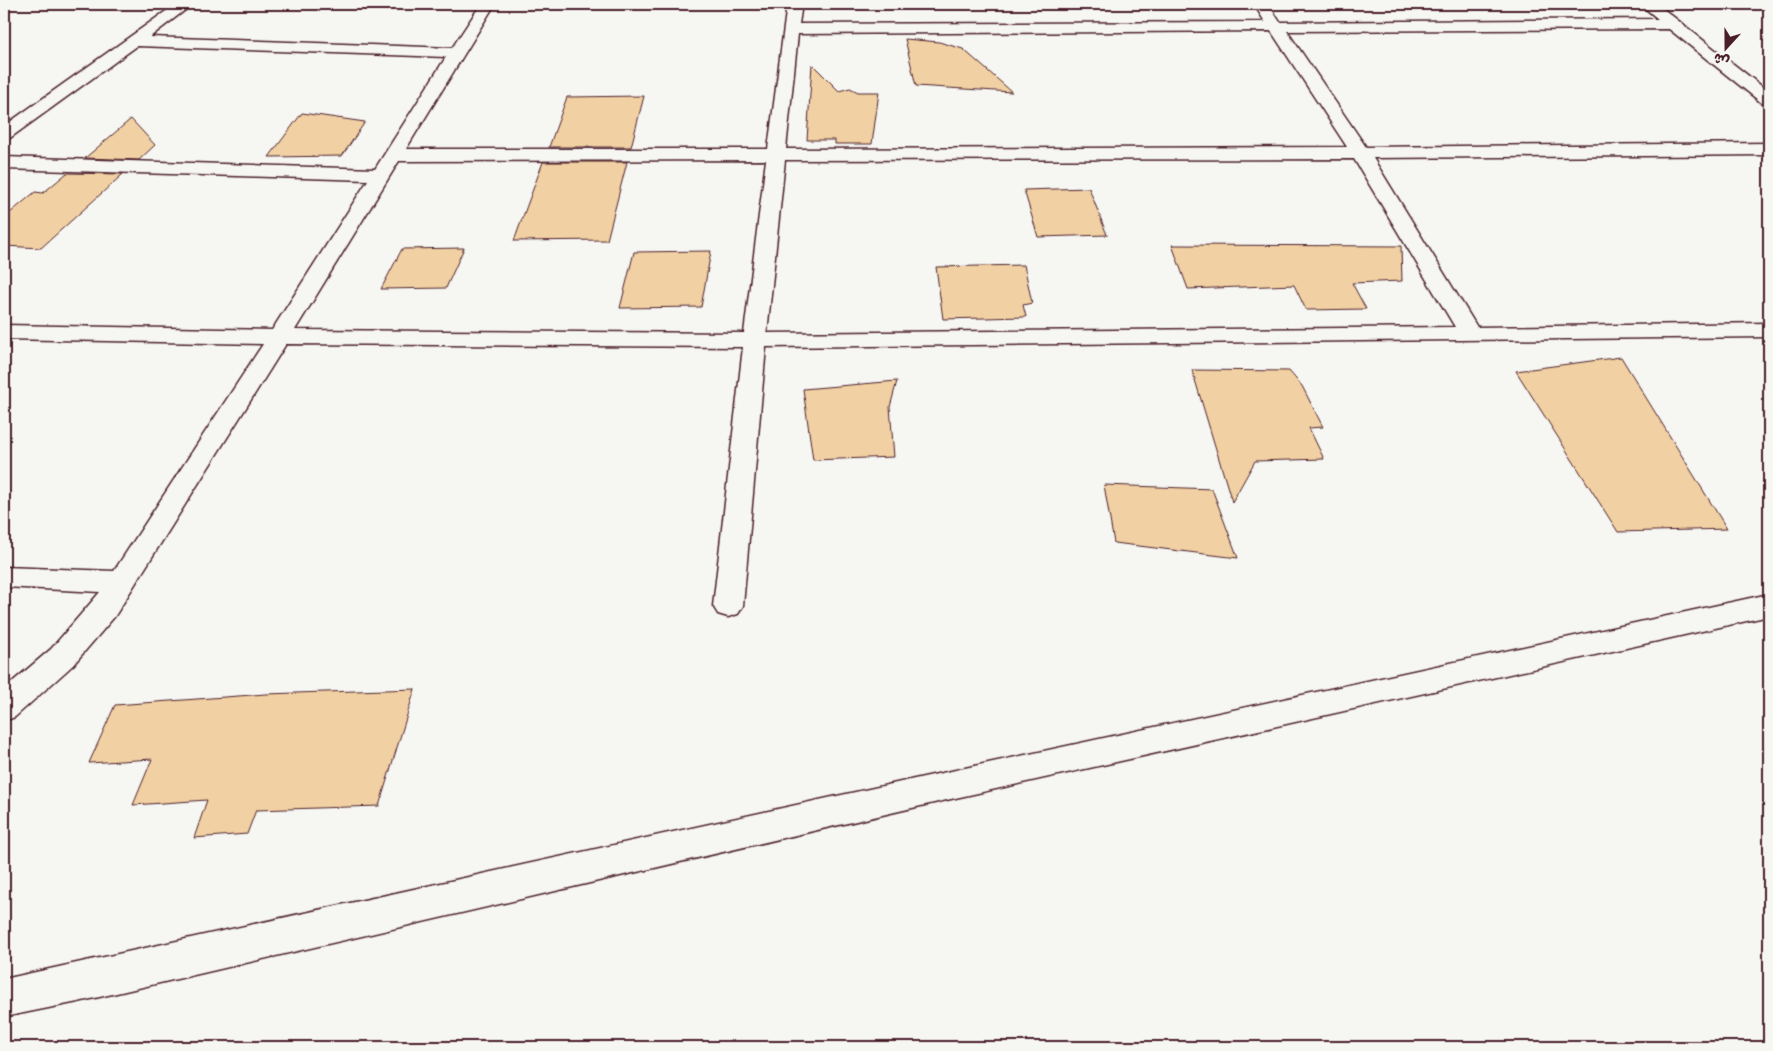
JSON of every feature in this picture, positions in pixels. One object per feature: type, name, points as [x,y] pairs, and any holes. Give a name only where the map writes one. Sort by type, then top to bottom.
[{"type":"street","points":[[8,127],[185,4]]},
{"type":"street","points":[[4,708],[62,657],[105,608],[123,582],[382,175],[488,4]]},
{"type":"street","points":[[728,606],[755,339],[794,4]]},
{"type":"street","points":[[1261,4],[1360,153],[1470,334]]},
{"type":"street","points":[[1648,4],[1769,100]]},
{"type":"street","points":[[792,29],[1673,24]]},
{"type":"street","points":[[133,41],[458,53]]},
{"type":"street","points":[[394,155],[1360,153],[1769,148]]},
{"type":"street","points":[[4,163],[382,175]]},
{"type":"street","points":[[4,332],[278,339],[755,339],[1769,330]]},
{"type":"street","points":[[4,577],[123,582]]},
{"type":"street","points":[[4,998],[78,983],[941,787],[1769,604]]},
{"type":"building","points":[[905,39],[939,42],[963,49],[1012,92],[916,86]]},
{"type":"building","points":[[812,64],[839,91],[850,88],[858,92],[879,92],[872,144],[835,144],[835,140],[807,140]]},
{"type":"building","points":[[644,96],[631,147],[549,147],[567,97]]},
{"type":"building","points":[[302,113],[365,122],[342,156],[269,157]]},
{"type":"building","points":[[131,119],[155,145],[139,160],[85,158]]},
{"type":"building","points":[[543,162],[627,162],[607,240],[514,241]]},
{"type":"building","points":[[67,173],[123,174],[41,248],[4,246],[4,218],[35,192],[43,193]]},
{"type":"building","points":[[1089,188],[1107,235],[1038,237],[1024,190]]},
{"type":"building","points":[[1172,245],[1401,246],[1402,281],[1352,283],[1366,309],[1306,310],[1294,285],[1188,289]]},
{"type":"building","points":[[464,248],[446,288],[381,289],[402,249]]},
{"type":"building","points":[[711,251],[701,307],[620,308],[634,252]]},
{"type":"building","points":[[1024,265],[1032,303],[1023,305],[1026,317],[943,319],[936,267]]},
{"type":"building","points":[[1621,357],[1727,529],[1618,532],[1516,371]]},
{"type":"building","points":[[1192,370],[1289,371],[1302,386],[1323,427],[1309,428],[1324,459],[1255,461],[1232,502]]},
{"type":"building","points":[[897,381],[890,407],[894,457],[813,460],[803,389]]},
{"type":"building","points":[[1104,485],[1212,489],[1238,558],[1114,543]]},
{"type":"building","points":[[415,689],[379,806],[256,810],[247,834],[194,838],[207,800],[133,805],[152,759],[89,763],[115,705],[266,694]]}]
